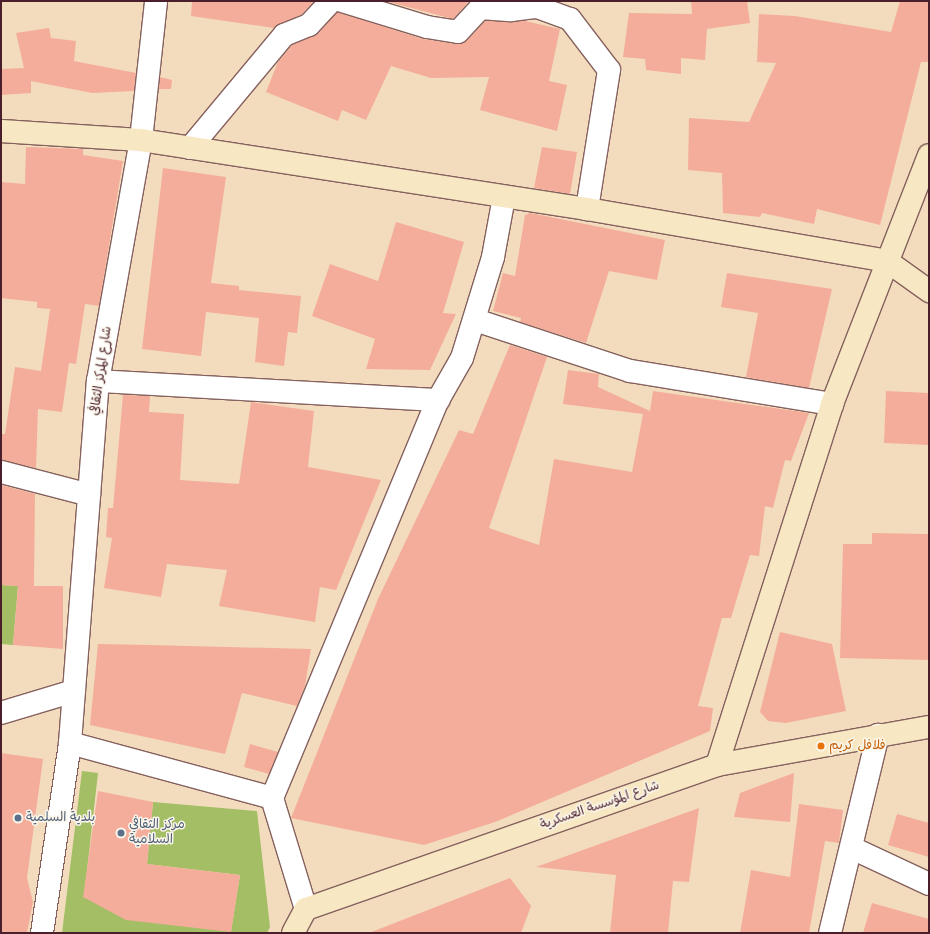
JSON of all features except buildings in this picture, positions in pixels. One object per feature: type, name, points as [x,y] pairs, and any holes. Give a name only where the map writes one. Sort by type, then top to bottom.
[{"type":"street","name":"شارع المركز الثقافي","points":[[42,933],[70,743],[98,381],[141,140],[156,1]]},
{"type":"street","points":[[190,148],[284,35],[309,25],[331,1]]},
{"type":"street","points":[[342,1],[427,28],[458,32],[480,8],[511,10],[538,4],[570,18],[609,70],[587,209]]},
{"type":"street","points":[[1,131],[141,140],[587,209],[887,261],[929,290]]},
{"type":"street","points":[[717,765],[832,404],[929,155]]},
{"type":"street","points":[[294,933],[306,910],[272,798],[438,400],[462,358],[475,320],[504,197]]},
{"type":"street","points":[[475,320],[630,371],[832,404]]},
{"type":"street","points":[[98,381],[438,400]]},
{"type":"street","points":[[1,472],[89,495]]},
{"type":"street","points":[[1,713],[74,691]]},
{"type":"street","name":"شارع المؤسسة العسكرية","points":[[306,910],[717,765],[929,727]]},
{"type":"street","points":[[830,933],[852,848],[878,735]]},
{"type":"street","points":[[70,743],[272,798]]},
{"type":"street","points":[[852,848],[929,884]]},
{"type":"green space","points":[[1,585],[18,586],[13,645],[1,644]]},
{"type":"green space","points":[[82,771],[98,773],[84,897],[231,931],[240,875],[147,864],[153,802],[257,811],[270,927],[267,933],[62,933]]},
{"type":"place","name":"فلافل كريم","points":[[821,746]]},
{"type":"place","name":"بلدية السلمية","points":[[18,818]]},
{"type":"place","name":"مركز الثقافي السلامية","points":[[121,833]]}]
